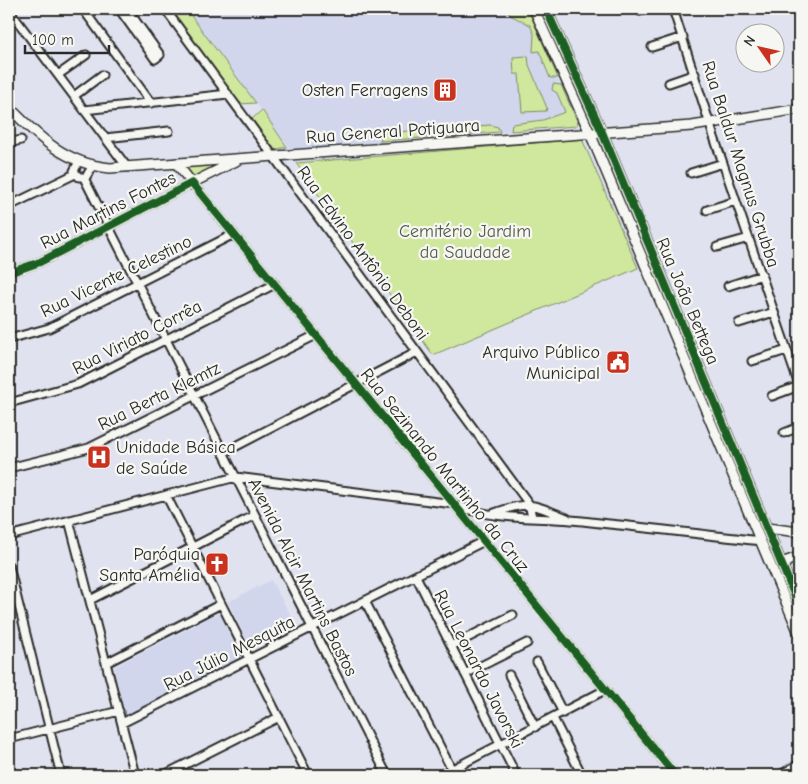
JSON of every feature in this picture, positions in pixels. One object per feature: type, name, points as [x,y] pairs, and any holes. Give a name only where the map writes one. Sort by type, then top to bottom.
[{"type":"main road","name":"Rua João Bettega","points":[[534,9],[590,133],[749,513],[797,622],[799,633]]},
{"type":"main road","name":"Rua João Bettega","points":[[546,9],[602,132],[799,606]]},
{"type":"main road","name":"Rua General Potiguara","points":[[9,107],[48,145],[79,161],[93,166],[127,167],[712,124],[799,109]]},
{"type":"main road","name":"Rua Martins Fontes","points":[[192,184],[240,159]]},
{"type":"main road","name":"Rua Sezinando Martinho da Cruz","points":[[176,163],[192,184]]},
{"type":"main road","points":[[672,328],[682,324]]},
{"type":"main road","points":[[677,340],[686,335]]},
{"type":"main road","points":[[749,513],[759,509]]},
{"type":"main road","points":[[767,528],[799,532]]},
{"type":"main road","points":[[783,568],[788,561],[799,557]]},
{"type":"street","points":[[83,9],[151,103]]},
{"type":"street","name":"Rua Edvino Antônio Deboni","points":[[165,9],[529,504],[532,517]]},
{"type":"street","name":"Rua Baldur Magnus Grubba","points":[[673,9],[799,385]]},
{"type":"street","points":[[9,10],[127,167]]},
{"type":"street","points":[[128,13],[160,55],[155,59],[128,13]]},
{"type":"street","points":[[652,47],[683,37]]},
{"type":"street","points":[[58,76],[86,55]]},
{"type":"street","points":[[669,83],[695,74]]},
{"type":"street","points":[[74,96],[102,75]]},
{"type":"street","points":[[84,110],[228,94]]},
{"type":"street","points":[[105,138],[169,130]]},
{"type":"street","points":[[9,143],[21,140]]},
{"type":"street","points":[[75,174],[75,168],[79,161]]},
{"type":"street","points":[[691,173],[723,162]]},
{"type":"street","points":[[75,174],[84,178],[93,166]]},
{"type":"street","points":[[9,206],[75,174]]},
{"type":"street","name":"Avenida Alcir Martins Bastos","points":[[84,178],[387,775]]},
{"type":"street","name":"Rua Martins Fontes","points":[[9,273],[33,266],[192,184]]},
{"type":"street","name":"Rua Sezinando Martinho da Cruz","points":[[192,184],[675,775]]},
{"type":"street","points":[[707,210],[736,201]]},
{"type":"street","name":"Rua Vicente Celestino","points":[[9,339],[49,328],[234,234]]},
{"type":"street","points":[[717,247],[749,238]]},
{"type":"street","points":[[728,286],[762,275]]},
{"type":"street","name":"Rua Viriato Corrêa","points":[[9,403],[74,386],[275,284]]},
{"type":"street","points":[[739,323],[774,312]]},
{"type":"street","name":"Rua Berta Klemtz","points":[[9,468],[88,448],[316,335]]},
{"type":"street","points":[[752,361],[787,350]]},
{"type":"street","points":[[223,452],[417,352]]},
{"type":"street","points":[[772,396],[799,385]]},
{"type":"street","points":[[784,432],[799,427]]},
{"type":"street","points":[[9,536],[236,477],[454,504],[466,510],[492,514],[761,541]]},
{"type":"street","points":[[166,495],[307,775]]},
{"type":"street","points":[[492,514],[516,505],[529,504],[545,508],[573,521]]},
{"type":"street","points":[[90,600],[255,515]]},
{"type":"street","points":[[70,520],[135,775]]},
{"type":"street","name":"Rua Júlio Mesquita","points":[[122,723],[484,542]]},
{"type":"street","points":[[9,566],[62,775]]},
{"type":"street","name":"Rua Leonardo Javorski","points":[[416,576],[516,775]]},
{"type":"street","points":[[365,601],[452,770]]},
{"type":"street","points":[[106,663],[221,604]]},
{"type":"street","points":[[451,646],[513,615]]},
{"type":"street","points":[[465,674],[527,643]]},
{"type":"street","points":[[537,662],[562,713]]},
{"type":"street","points":[[508,675],[535,727]]},
{"type":"street","points":[[441,775],[606,690]]},
{"type":"street","points":[[9,739],[119,711]]},
{"type":"street","points":[[164,775],[278,717]]},
{"type":"street","points":[[553,718],[582,775]]},
{"type":"street","points":[[780,775],[799,764]]},
{"type":"shaded area","points":[[186,9],[526,9],[577,123],[575,126],[290,149]]},
{"type":"shaded area","points":[[271,580],[296,625],[251,649],[228,602]]},
{"type":"shaded area","points":[[219,613],[241,658],[126,717],[114,667]]},
{"type":"green space","points":[[168,9],[186,9],[256,103],[239,104]]},
{"type":"green space","points":[[507,9],[528,9],[558,78],[550,78],[539,51],[533,52],[534,34],[530,25],[510,15]]},
{"type":"green space","points":[[528,56],[529,65],[547,108],[546,111],[522,112],[519,74],[514,74],[513,57]]},
{"type":"green space","points":[[553,84],[561,85],[578,123],[576,126],[511,131],[512,124],[543,120],[565,112],[557,93],[552,90]]},
{"type":"green space","points":[[262,110],[287,147],[273,150],[251,120]]},
{"type":"green space","points":[[490,125],[498,127],[500,132],[380,141],[382,133]]},
{"type":"green space","name":"Cemitério Jardim da Saudade","points":[[582,139],[638,268],[433,355],[296,163]]},
{"type":"green space","points":[[220,165],[193,178],[184,166]]},
{"type":"cycle path","points":[[546,9],[602,132],[799,606]]},
{"type":"cycle path","points":[[9,273],[40,262],[192,183],[675,775]]},
{"type":"place","name":"Osten Ferragens","points":[[445,90]]},
{"type":"place","name":"Arquivo Público Municipal","points":[[618,362]]},
{"type":"place","name":"Unidade Básica de Saúde","points":[[99,457]]},
{"type":"place","name":"Paróquia Santa Amélia","points":[[217,564]]}]
